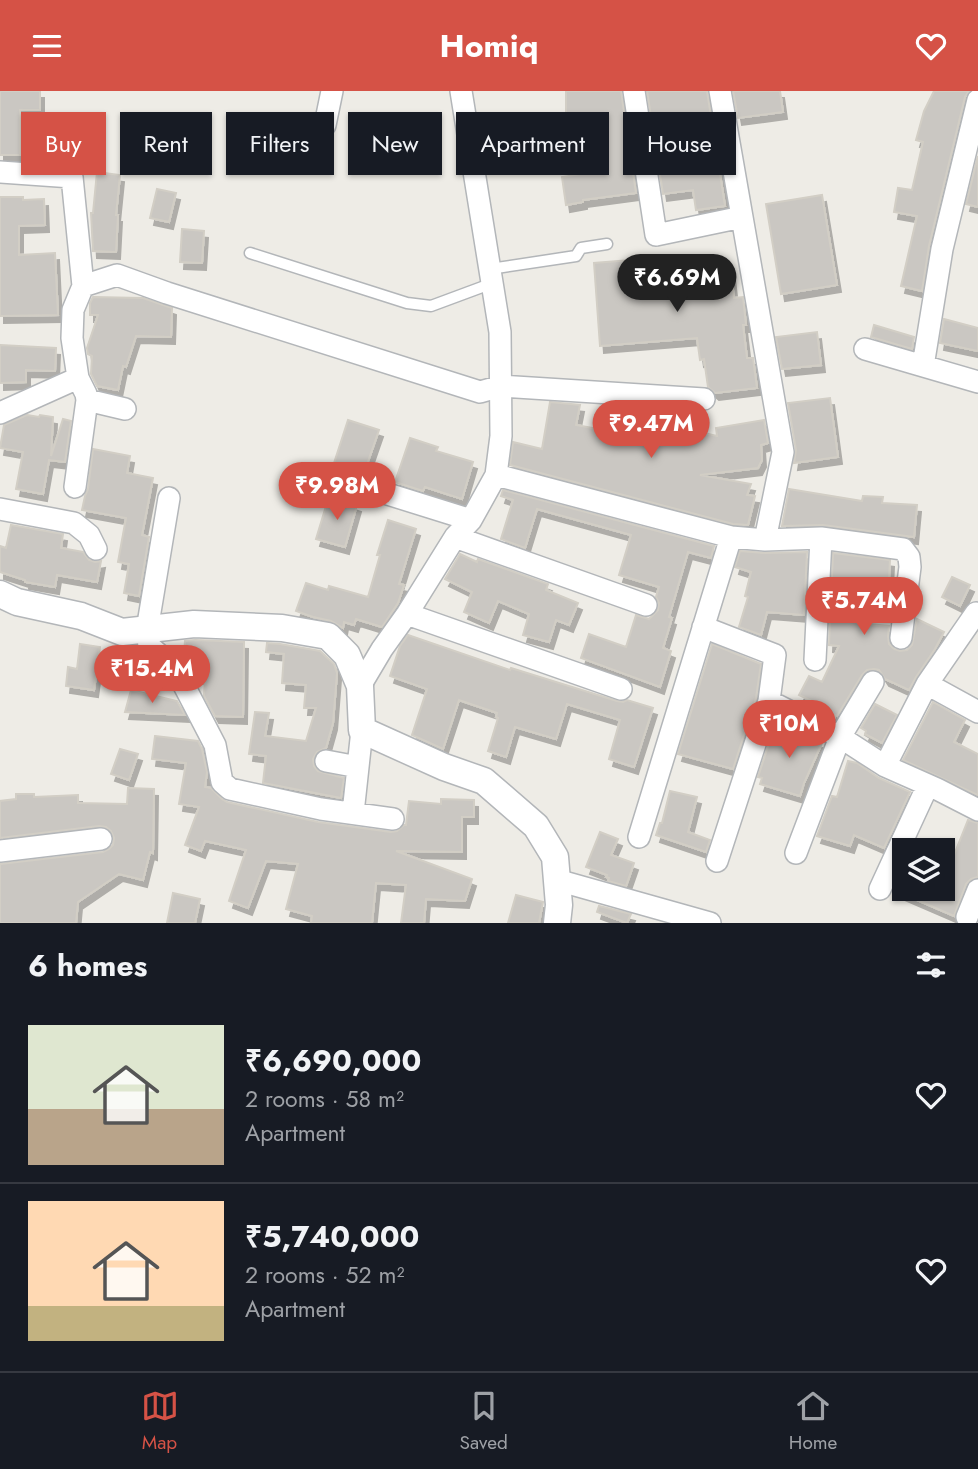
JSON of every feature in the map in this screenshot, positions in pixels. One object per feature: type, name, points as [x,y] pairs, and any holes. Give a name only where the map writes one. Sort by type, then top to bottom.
[{"type":"street","points":[[328,112],[332,91]]},
{"type":"street","points":[[461,91],[464,112]]},
{"type":"street","points":[[634,91],[656,235],[742,217]]},
{"type":"street","points":[[720,91],[783,452],[765,540]]},
{"type":"street","points":[[923,366],[942,249],[978,100]]},
{"type":"street","points":[[0,171],[72,177],[83,286],[73,310],[72,338],[78,378],[87,400],[75,487]]},
{"type":"street","points":[[360,686],[455,537],[471,520],[496,475],[500,436],[500,332],[474,175]]},
{"type":"street","points":[[83,286],[117,275],[480,392],[501,386],[704,399]]},
{"type":"street","points":[[865,349],[978,383]]},
{"type":"street","points":[[0,413],[78,378]]},
{"type":"street","points":[[87,400],[125,409]]},
{"type":"street","points":[[496,475],[731,537],[765,540],[821,538],[902,549],[909,557],[911,567],[901,638]]},
{"type":"street","points":[[330,476],[471,520]]},
{"type":"street","points":[[169,498],[146,630],[149,646],[175,668],[198,711],[215,745],[222,782],[230,789],[287,802],[393,819]]},
{"type":"street","points":[[0,509],[74,523],[89,535],[96,549]]},
{"type":"street","points":[[455,537],[646,605]]},
{"type":"street","points":[[639,837],[731,537]]},
{"type":"street","points":[[815,660],[821,538]]},
{"type":"street","points":[[0,594],[17,602],[81,616],[122,632],[194,624],[282,628],[328,636],[347,655],[360,686],[362,730],[353,813]]},
{"type":"street","points":[[885,766],[927,684],[977,613]]},
{"type":"street","points":[[407,614],[621,689]]},
{"type":"street","points":[[703,627],[775,656],[769,701],[717,861]]},
{"type":"street","points":[[796,853],[840,737],[873,682]]},
{"type":"street","points":[[927,684],[978,712]]},
{"type":"street","points":[[769,701],[840,737],[885,766],[978,810]]},
{"type":"street","points":[[362,730],[444,767],[484,781],[536,825],[555,857],[559,905],[557,923]]},
{"type":"street","points":[[326,761],[358,767]]},
{"type":"street","points":[[880,889],[928,785]]},
{"type":"street","points":[[0,851],[102,839]]},
{"type":"street","points":[[557,880],[710,923]]},
{"type":"street","points":[[967,917],[978,890]]},
{"type":"lane","points":[[250,253],[407,303],[431,306],[492,276],[576,256],[581,248],[607,244]]},
{"type":"building","points":[[0,91],[40,91],[40,110],[20,110],[20,155],[0,155]]},
{"type":"building","points":[[566,91],[621,91],[624,112],[623,175],[633,175],[636,193],[566,205],[562,177],[609,175],[609,112],[566,112]]},
{"type":"building","points":[[647,91],[707,91],[710,112],[650,112]]},
{"type":"building","points":[[733,91],[780,91],[783,112],[738,118]]},
{"type":"building","points":[[934,91],[969,91],[965,97],[929,246],[922,291],[901,286],[917,216],[894,212],[898,188],[912,190],[923,142],[916,140],[924,111]]},
{"type":"building","points":[[978,156],[978,207],[966,204]]},
{"type":"building","points":[[97,175],[120,175],[116,252],[93,251]]},
{"type":"building","points":[[660,175],[720,175],[725,206],[696,210],[693,190],[663,194]]},
{"type":"building","points":[[157,189],[176,193],[169,222],[150,218]]},
{"type":"building","points":[[822,195],[837,285],[781,294],[766,204]]},
{"type":"building","points":[[0,197],[44,199],[45,225],[19,226],[19,255],[55,253],[58,315],[0,316]]},
{"type":"building","points":[[182,229],[204,231],[202,263],[180,262]]},
{"type":"building","points":[[668,257],[669,272],[730,264],[734,298],[743,297],[747,358],[753,358],[757,388],[715,393],[708,387],[704,359],[700,360],[697,338],[600,346],[594,263]]},
{"type":"building","points":[[93,297],[143,298],[172,308],[171,337],[136,336],[126,367],[123,366],[118,390],[97,386],[91,374],[92,356],[88,354],[87,348],[98,315],[90,315]]},
{"type":"building","points":[[944,319],[978,328],[978,351],[940,343]]},
{"type":"building","points":[[874,325],[914,337],[912,349],[871,337]]},
{"type":"building","points":[[817,332],[821,365],[782,369],[776,337]]},
{"type":"building","points":[[0,345],[56,348],[55,371],[26,370],[26,382],[0,383]]},
{"type":"building","points":[[830,398],[838,457],[794,463],[796,450],[788,403]]},
{"type":"building","points":[[550,402],[580,405],[576,425],[609,431],[614,408],[648,416],[649,411],[676,417],[674,426],[717,436],[716,428],[764,420],[768,443],[761,445],[762,460],[758,468],[700,475],[751,484],[747,495],[755,496],[748,525],[733,524],[510,465],[513,442],[542,449]]},
{"type":"building","points":[[27,415],[53,417],[51,456],[63,419],[71,421],[65,462],[49,460],[43,494],[16,489],[23,452],[0,448],[4,425]]},
{"type":"building","points":[[348,420],[379,430],[364,473],[334,463]]},
{"type":"building","points":[[410,438],[438,447],[436,451],[473,462],[462,499],[425,487],[423,491],[395,482]]},
{"type":"building","points":[[93,449],[130,456],[127,473],[153,478],[142,535],[149,537],[139,596],[124,593],[129,564],[118,562],[126,518],[82,510],[88,489]]},
{"type":"building","points":[[789,489],[862,501],[863,496],[883,497],[882,503],[917,505],[914,537],[823,525],[782,526]]},
{"type":"building","points":[[503,490],[714,546],[711,558],[688,552],[669,617],[672,618],[663,648],[671,651],[660,687],[581,658],[589,634],[626,647],[636,615],[649,619],[658,610],[656,597],[659,587],[619,575],[631,535],[537,509],[525,548],[501,539],[513,500],[501,496]]},
{"type":"building","points":[[329,496],[357,505],[345,547],[316,539]]},
{"type":"building","points":[[388,520],[416,529],[399,584],[404,585],[398,603],[382,627],[356,619],[354,625],[344,622],[343,628],[331,621],[296,611],[306,583],[328,590],[329,586],[368,597]]},
{"type":"building","points":[[11,525],[63,534],[61,548],[83,552],[89,560],[101,561],[97,582],[57,575],[55,587],[25,582],[0,572],[0,546],[6,548]]},
{"type":"building","points":[[740,551],[807,552],[804,615],[767,612],[761,635],[739,627],[748,597],[745,596],[751,572],[735,567]]},
{"type":"building","points":[[833,553],[890,560],[888,599],[859,597],[857,623],[889,626],[889,644],[900,651],[907,650],[912,645],[917,619],[944,632],[909,690],[885,679],[879,670],[867,670],[834,719],[813,709],[816,703],[799,695],[809,676],[822,682],[839,646],[829,645]]},
{"type":"building","points":[[460,554],[548,584],[546,590],[578,603],[569,625],[556,620],[549,642],[523,635],[529,614],[498,601],[489,623],[464,612],[472,592],[445,579]]},
{"type":"building","points":[[952,577],[970,585],[960,606],[942,597]]},
{"type":"building","points":[[408,635],[510,670],[511,668],[617,701],[627,700],[653,708],[634,767],[609,759],[620,720],[567,704],[556,739],[515,727],[506,757],[488,751],[498,718],[497,713],[459,700],[443,749],[412,735],[427,689],[390,676],[400,646]]},
{"type":"building","points":[[185,641],[244,642],[243,717],[215,716],[204,696],[205,677],[196,677],[197,654],[184,654]]},
{"type":"building","points":[[267,643],[320,651],[334,664],[337,673],[333,723],[326,748],[317,752],[313,759],[318,771],[344,778],[341,798],[263,783],[266,756],[249,754],[255,712],[269,713],[265,736],[306,741],[316,708],[304,708],[306,685],[282,683],[284,654],[266,652]]},
{"type":"building","points":[[80,644],[100,647],[94,690],[66,686],[68,667],[77,669]]},
{"type":"building","points":[[712,644],[761,664],[756,698],[733,769],[678,754]]},
{"type":"building","points":[[131,690],[177,701],[185,715],[125,712]]},
{"type":"building","points":[[933,702],[965,720],[954,742],[978,754],[978,795],[903,760]]},
{"type":"building","points":[[875,704],[897,715],[882,743],[865,734],[866,731],[861,728]]},
{"type":"building","points":[[780,721],[822,743],[800,796],[760,784],[762,778],[758,777],[773,731],[776,732]]},
{"type":"building","points":[[155,736],[198,741],[207,772],[205,787],[211,788],[227,802],[318,822],[391,832],[406,825],[409,801],[441,804],[441,799],[474,800],[474,817],[462,817],[462,852],[396,851],[472,879],[465,901],[426,899],[424,923],[401,923],[406,885],[376,883],[372,923],[311,923],[312,916],[286,909],[298,864],[266,861],[248,908],[229,901],[246,850],[205,841],[201,851],[185,845],[199,807],[179,804],[186,763],[152,759]]},
{"type":"building","points":[[120,749],[138,754],[129,780],[111,774]]},
{"type":"building","points":[[848,761],[857,763],[879,778],[910,792],[884,848],[854,835],[850,846],[817,836],[832,796],[837,797]]},
{"type":"building","points":[[128,788],[154,789],[153,853],[150,852],[143,880],[119,874],[78,902],[76,923],[0,923],[0,864],[103,852],[113,845],[114,838],[106,827],[99,826],[0,838],[0,801],[16,799],[16,794],[34,794],[34,797],[78,795],[78,803],[127,804]]},
{"type":"building","points":[[670,791],[697,797],[688,832],[710,840],[706,852],[656,835]]},
{"type":"building","points":[[968,820],[978,823],[978,877],[966,884],[954,916],[919,901],[955,901],[955,852]]},
{"type":"building","points":[[600,832],[618,839],[611,855],[634,863],[626,886],[608,881],[607,875],[586,867]]},
{"type":"building","points":[[173,893],[200,899],[195,923],[167,923]]},
{"type":"building","points":[[516,895],[543,902],[539,923],[508,923]]},
{"type":"building","points":[[599,906],[631,914],[627,923],[597,912]]}]
